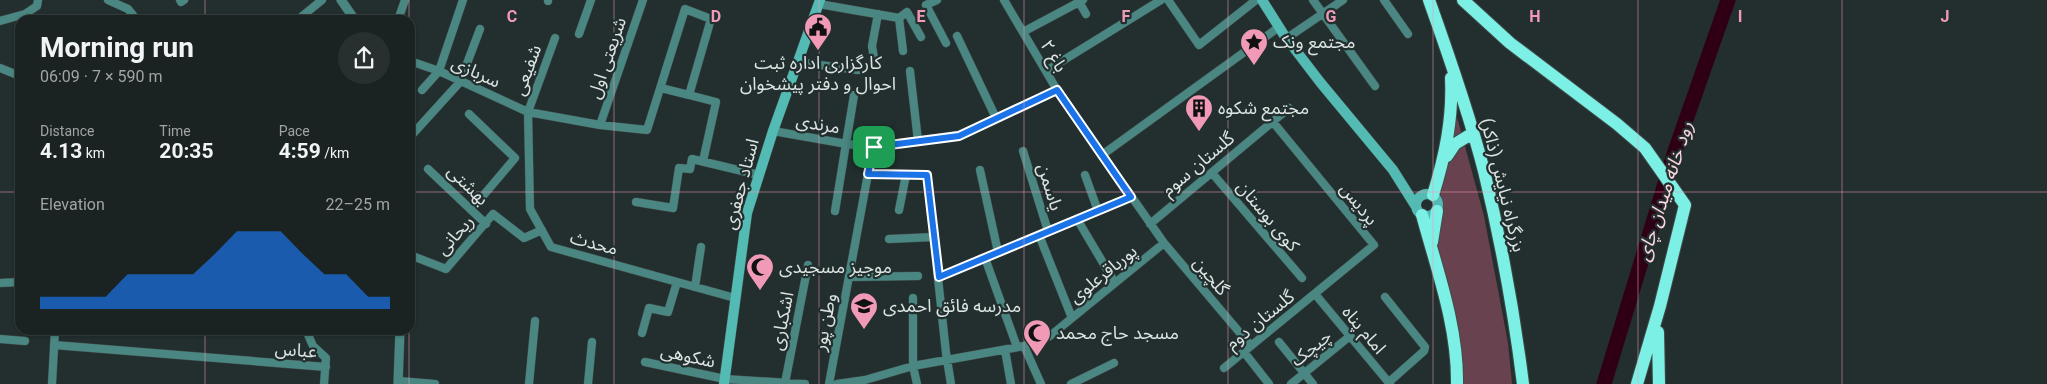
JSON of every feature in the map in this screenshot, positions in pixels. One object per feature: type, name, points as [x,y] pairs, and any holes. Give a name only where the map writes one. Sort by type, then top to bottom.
[{"type":"highway","name":"بزرگراه نیایش (ذاکر)","points":[[1429,0],[1450,58],[1484,170],[1509,285],[1523,384]]},
{"type":"highway","points":[[1463,0],[1510,42],[1617,124],[1645,148],[1685,205],[1660,306],[1637,384]]},
{"type":"highway","points":[[1443,163],[1450,128],[1452,102],[1450,58]]},
{"type":"highway","points":[[1427,195],[1455,144],[1468,136],[1474,138]]},
{"type":"highway","points":[[1419,210],[1445,296],[1457,384]]},
{"type":"highway","points":[[1431,247],[1437,211]]},
{"type":"highway","points":[[1659,384],[1657,341],[1660,306]]},
{"type":"main road","points":[[1262,0],[1286,38],[1393,170],[1419,210],[1430,216],[1437,211],[1437,199],[1427,195],[1393,170]]},
{"type":"main road","name":"استاد جعفری","points":[[724,382],[746,212],[819,2]]},
{"type":"main road","points":[[1419,210],[1416,201],[1427,195]]},
{"type":"street","points":[[21,15],[37,6],[38,0]]},
{"type":"street","points":[[108,0],[128,9],[133,15]]},
{"type":"street","points":[[128,9],[133,0]]},
{"type":"street","points":[[180,0],[181,2],[184,0]]},
{"type":"street","points":[[304,15],[322,0]]},
{"type":"street","points":[[341,0],[352,15]]},
{"type":"street","points":[[400,15],[404,0]]},
{"type":"street","points":[[422,90],[439,72],[463,0]]},
{"type":"street","points":[[579,34],[591,0]]},
{"type":"street","name":"شریعتی اول","points":[[600,126],[643,0]]},
{"type":"street","points":[[937,0],[926,5],[946,43]]},
{"type":"street","points":[[1005,2],[1015,0]]},
{"type":"street","points":[[1046,71],[1161,0]]},
{"type":"street","points":[[1168,0],[1199,45],[1256,0]]},
{"type":"street","points":[[1313,0],[1375,86]]},
{"type":"street","points":[[1286,38],[1343,0]]},
{"type":"street","points":[[1384,0],[1408,34]]},
{"type":"street","points":[[1023,32],[1080,1],[1086,14]]},
{"type":"street","points":[[819,2],[899,18],[907,12],[921,37]]},
{"type":"street","name":"باغ ۲","points":[[1005,2],[1057,90],[1150,224]]},
{"type":"street","points":[[689,95],[711,19],[685,9],[661,88],[716,102],[703,161]]},
{"type":"street","points":[[874,58],[872,46],[878,14]]},
{"type":"street","points":[[0,21],[15,17]]},
{"type":"street","points":[[899,18],[903,51]]},
{"type":"street","points":[[1102,155],[1279,27]]},
{"type":"street","points":[[415,132],[460,82],[480,29]]},
{"type":"street","points":[[957,36],[996,118]]},
{"type":"street","name":"شفیعی","points":[[528,112],[555,38]]},
{"type":"street","points":[[798,62],[858,70]]},
{"type":"street","name":"سربازی","points":[[415,63],[528,112],[600,126],[647,130],[661,88]]},
{"type":"street","points":[[0,68],[15,74]]},
{"type":"street","points":[[910,71],[918,141]]},
{"type":"street","name":"مرندی","points":[[773,131],[874,147],[959,136],[1057,90]]},
{"type":"street","points":[[835,211],[854,95]]},
{"type":"street","name":"گلستان سوم","points":[[1150,224],[1288,108]]},
{"type":"street","name":"محدث","points":[[528,112],[530,209],[551,247],[735,298]]},
{"type":"street","points":[[469,114],[515,158],[471,210]]},
{"type":"street","name":"پردیس","points":[[1273,122],[1374,245],[1315,294]]},
{"type":"street","name":"وطن پور","points":[[829,384],[874,147]]},
{"type":"street","name":"یاسمن","points":[[1023,152],[1048,231]]},
{"type":"street","points":[[636,202],[673,208],[679,168],[690,169],[692,158],[759,175]]},
{"type":"street","name":"بهشتی","points":[[428,169],[486,224]]},
{"type":"street","points":[[980,170],[998,252]]},
{"type":"street","name":"کوی بوستان","points":[[1212,173],[1302,278]]},
{"type":"street","points":[[868,174],[927,175],[951,384]]},
{"type":"street","points":[[899,210],[906,175]]},
{"type":"street","points":[[1085,175],[1098,211]]},
{"type":"street","points":[[939,277],[1131,197]]},
{"type":"street","name":"ریحانی","points":[[415,257],[446,269],[493,214],[524,238],[542,230]]},
{"type":"street","points":[[1077,219],[1115,283]]},
{"type":"street","name":"گلچین","points":[[1150,224],[1251,346]]},
{"type":"street","points":[[1039,235],[1072,318]]},
{"type":"street","points":[[889,240],[934,237]]},
{"type":"street","name":"پورباقرعلوی","points":[[838,384],[856,383],[947,357],[1020,347],[1050,336],[1164,243]]},
{"type":"street","points":[[694,287],[701,247]]},
{"type":"street","points":[[986,258],[1020,347],[1041,384]]},
{"type":"street","name":"اشکباری","points":[[785,383],[808,265]]},
{"type":"street","points":[[849,277],[918,276]]},
{"type":"street","points":[[0,283],[15,282]]},
{"type":"street","points":[[642,333],[649,308],[668,312],[677,282]]},
{"type":"street","name":"امام پناه","points":[[1315,294],[1390,383]]},
{"type":"street","name":"گلستان دوم","points":[[1224,368],[1315,294]]},
{"type":"street","points":[[1385,297],[1425,347],[1424,351],[1390,383]]},
{"type":"street","points":[[913,298],[913,366],[917,384]]},
{"type":"street","points":[[529,384],[535,321]]},
{"type":"street","points":[[52,384],[55,335]]},
{"type":"street","points":[[308,335],[313,346],[326,358],[324,384]]},
{"type":"street","points":[[400,335],[398,382],[436,384]]},
{"type":"street","name":"چیچک","points":[[1291,384],[1350,336]]},
{"type":"street","points":[[0,339],[25,341]]},
{"type":"street","points":[[588,384],[592,342]]},
{"type":"street","points":[[1279,342],[1313,384]]},
{"type":"street","name":"عباس","points":[[54,346],[326,367]]},
{"type":"street","points":[[1004,350],[1011,384]]},
{"type":"street","points":[[1244,352],[1269,384]]},
{"type":"street","name":"شکوهی","points":[[645,362],[724,382],[805,384]]},
{"type":"street","points":[[1071,384],[1114,363]]},
{"type":"shaded area","points":[[1457,117],[1484,216],[1508,343],[1512,384],[1461,384],[1435,245],[1436,216]]},
{"type":"waterway","name":"رود خانه میدان چای","points":[[1604,384],[1674,154],[1728,0]]},
{"type":"place","name":"کارگزاری اداره ثبت احوال و دفتر پیشخوان","points":[[818,51]]},
{"type":"place","name":"مجتمع ونک","points":[[1254,66]]},
{"type":"place","name":"مجتمع شکوه","points":[[1199,132]]},
{"type":"place","name":"موجیز مسجیدی","points":[[760,291]]},
{"type":"place","name":"مدرسه فائق احمدی","points":[[864,330]]},
{"type":"place","name":"مسجد حاج محمد","points":[[1037,357]]},
{"type":"route","points":[[1057,90],[1131,197],[939,277],[927,175],[868,174],[874,147],[959,136],[1057,90]]}]
